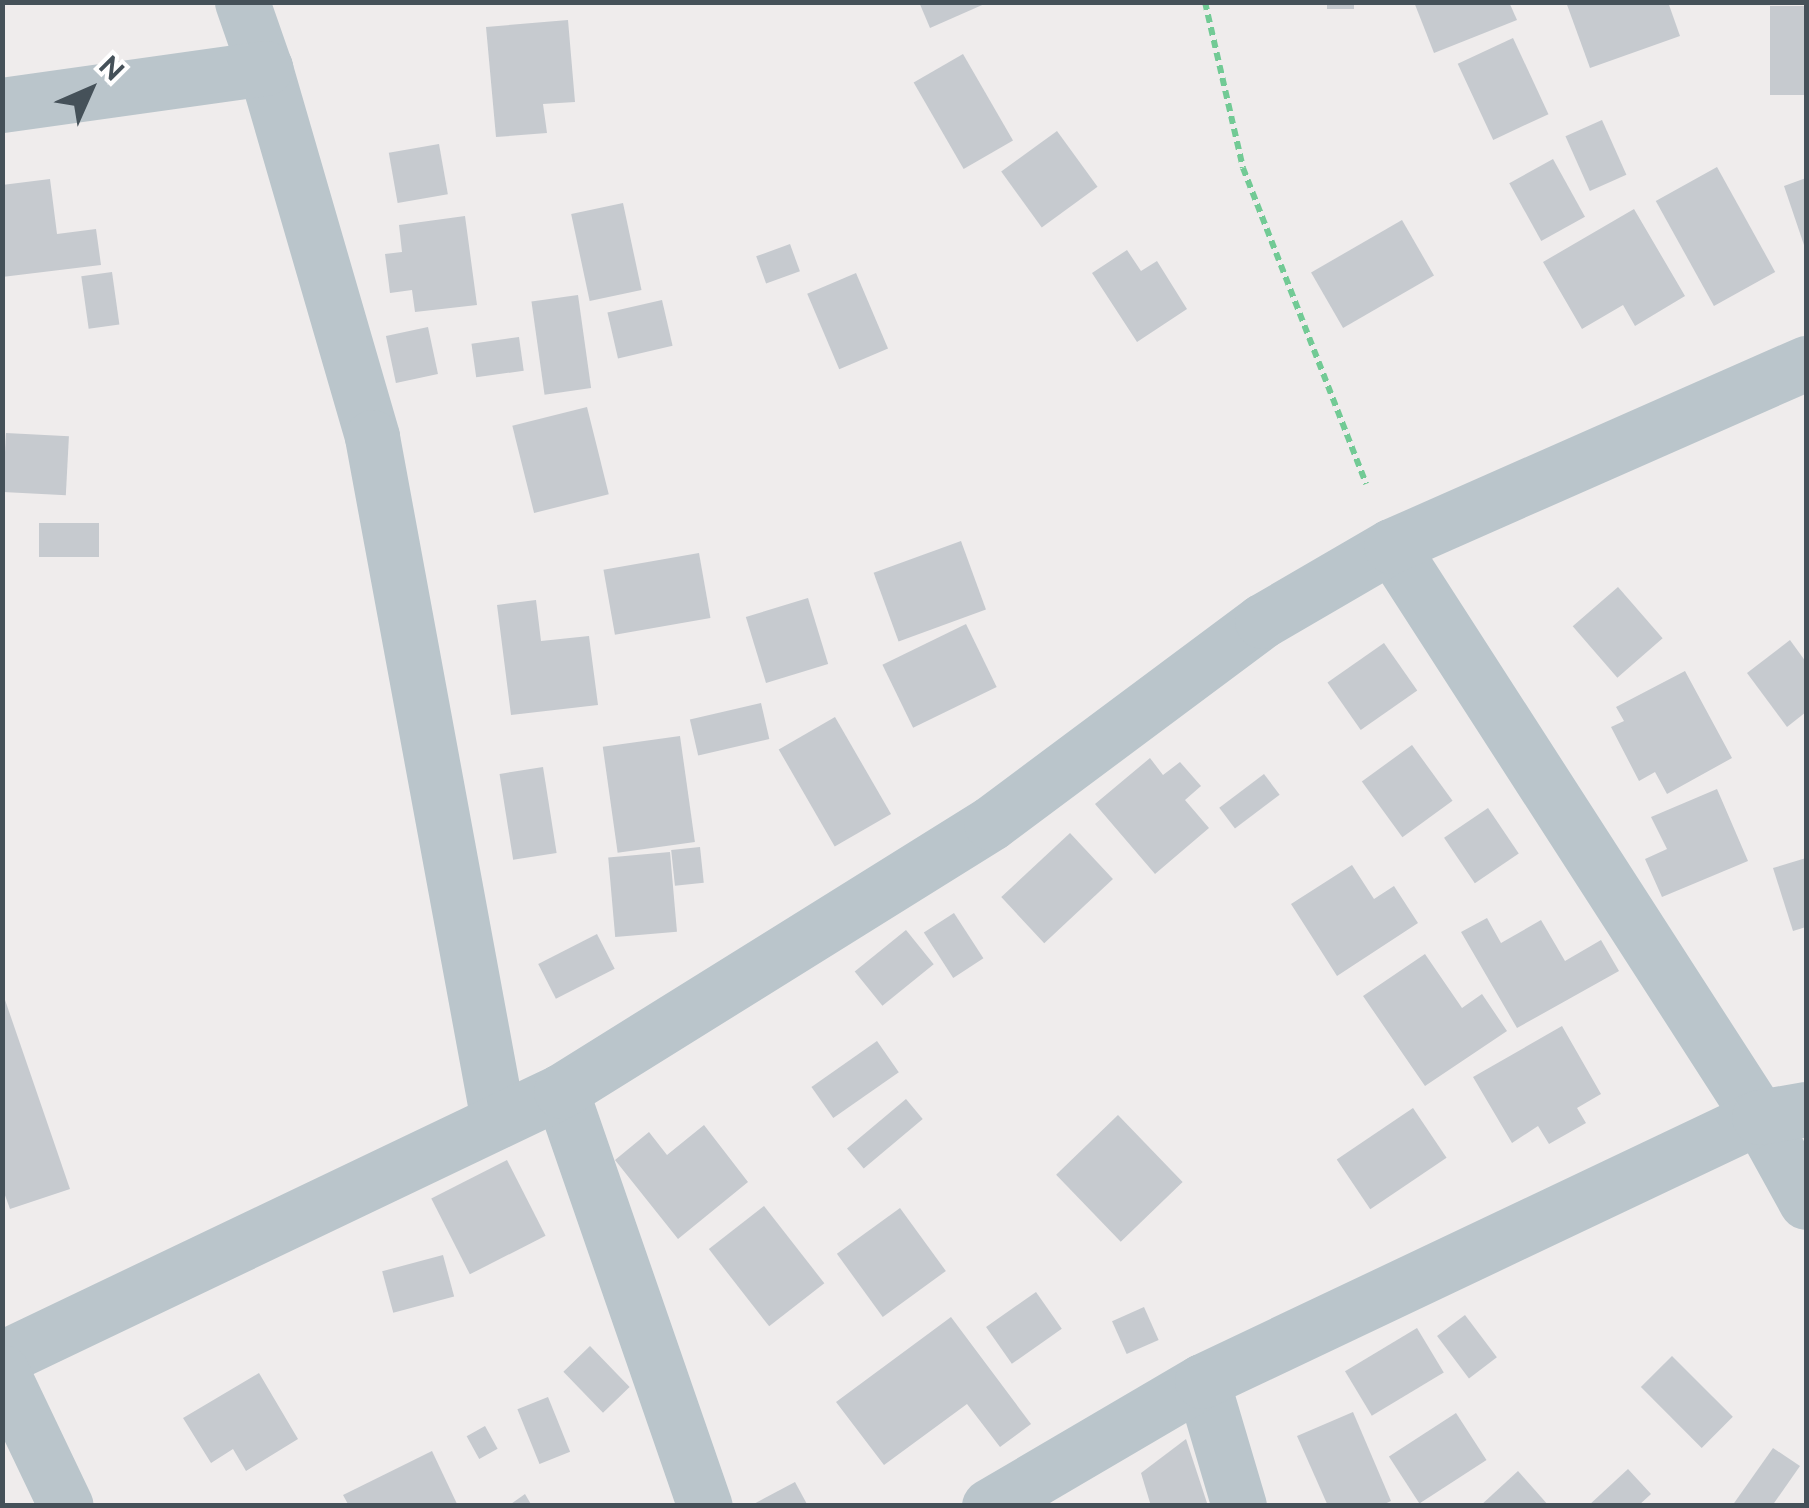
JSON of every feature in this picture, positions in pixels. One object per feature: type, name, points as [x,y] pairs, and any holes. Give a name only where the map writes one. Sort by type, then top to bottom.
[{"type":"street","points":[[242,2],[266,68],[372,438],[498,1120]]},
{"type":"street","points":[[2,105],[266,68]]},
{"type":"street","points":[[2,1358],[561,1091],[990,823],[1262,621],[1391,546],[1806,364]]},
{"type":"street","points":[[1391,546],[1783,1113],[1806,1202]]},
{"type":"street","points":[[561,1091],[705,1506]]},
{"type":"street","points":[[988,1506],[1202,1381],[1783,1113]]},
{"type":"street","points":[[2,1372],[66,1506]]},
{"type":"street","points":[[1202,1381],[1239,1506]]},
{"type":"path","points":[[1205,2],[1243,168],[1391,546]]},
{"type":"building","points":[[919,2],[989,2],[930,28]]},
{"type":"building","points":[[1327,2],[1354,2],[1354,9],[1327,9]]},
{"type":"building","points":[[1414,2],[1509,2],[1517,20],[1434,53]]},
{"type":"building","points":[[1566,2],[1668,2],[1680,36],[1590,68]]},
{"type":"building","points":[[1770,6],[1806,6],[1806,95],[1770,95]]},
{"type":"building","points":[[568,20],[575,102],[543,104],[547,133],[496,137],[486,27]]},
{"type":"building","points":[[1513,38],[1548,114],[1493,140],[1458,64]]},
{"type":"building","points":[[963,54],[1013,141],[964,169],[914,82]]},
{"type":"building","points":[[1602,120],[1626,175],[1590,191],[1565,136]]},
{"type":"building","points":[[1057,131],[1098,187],[1042,227],[1001,172]]},
{"type":"building","points":[[439,144],[448,194],[398,203],[389,153]]},
{"type":"building","points":[[1553,159],[1585,217],[1541,241],[1509,183]]},
{"type":"building","points":[[1717,167],[1775,272],[1714,306],[1656,201]]},
{"type":"building","points":[[1806,178],[1806,251],[1784,186]]},
{"type":"building","points":[[50,179],[57,234],[96,229],[101,265],[2,277],[2,185]]},
{"type":"building","points":[[623,203],[642,290],[590,301],[571,214]]},
{"type":"building","points":[[1634,209],[1685,296],[1635,326],[1623,305],[1582,329],[1543,262]]},
{"type":"building","points":[[465,216],[477,305],[415,312],[412,290],[390,293],[385,254],[402,252],[399,225]]},
{"type":"building","points":[[1402,220],[1434,275],[1343,328],[1311,272]]},
{"type":"building","points":[[790,244],[800,271],[766,284],[756,256]]},
{"type":"building","points":[[1127,250],[1141,271],[1157,261],[1187,309],[1137,342],[1092,273]]},
{"type":"building","points":[[112,272],[119,324],[89,329],[81,276]]},
{"type":"building","points":[[856,273],[888,348],[839,369],[807,294]]},
{"type":"building","points":[[578,295],[591,388],[545,395],[531,302]]},
{"type":"building","points":[[662,300],[673,346],[618,358],[607,313]]},
{"type":"building","points":[[428,327],[438,374],[396,383],[386,336]]},
{"type":"building","points":[[519,337],[524,371],[476,377],[471,344]]},
{"type":"building","points":[[587,407],[609,494],[534,513],[512,426]]},
{"type":"building","points":[[6,433],[69,436],[66,495],[3,492]]},
{"type":"building","points":[[39,523],[99,523],[99,557],[39,557]]},
{"type":"building","points":[[961,541],[986,610],[899,641],[874,573]]},
{"type":"building","points":[[699,553],[710,618],[615,635],[603,570]]},
{"type":"building","points":[[1618,587],[1663,638],[1617,678],[1573,626]]},
{"type":"building","points":[[808,598],[828,664],[766,683],[746,617]]},
{"type":"building","points":[[536,600],[541,641],[589,636],[598,705],[511,715],[497,605]]},
{"type":"building","points":[[966,624],[997,687],[913,728],[882,665]]},
{"type":"building","points":[[1790,640],[1806,662],[1806,712],[1787,727],[1747,673]]},
{"type":"building","points":[[1384,643],[1417,691],[1361,730],[1327,683]]},
{"type":"building","points":[[1685,671],[1732,758],[1667,794],[1655,772],[1639,781],[1611,727],[1624,721],[1616,707]]},
{"type":"building","points":[[761,703],[769,739],[698,755],[690,719]]},
{"type":"building","points":[[835,717],[891,814],[835,846],[779,750]]},
{"type":"building","points":[[680,736],[695,842],[618,853],[603,747]]},
{"type":"building","points":[[1412,745],[1453,801],[1402,837],[1362,781]]},
{"type":"building","points":[[1150,758],[1163,775],[1180,762],[1201,786],[1185,800],[1209,828],[1155,874],[1095,804]]},
{"type":"building","points":[[543,767],[557,853],[513,860],[500,774]]},
{"type":"building","points":[[1264,774],[1280,795],[1235,828],[1219,808]]},
{"type":"building","points":[[1717,789],[1748,861],[1662,897],[1645,859],[1667,849],[1651,817]]},
{"type":"building","points":[[1488,808],[1519,854],[1475,883],[1444,838]]},
{"type":"building","points":[[1070,833],[1113,879],[1044,943],[1001,897]]},
{"type":"building","points":[[700,847],[704,883],[675,886],[671,850]]},
{"type":"building","points":[[670,852],[677,932],[615,937],[608,857]]},
{"type":"building","points":[[1806,858],[1806,927],[1793,931],[1773,868]]},
{"type":"building","points":[[1352,865],[1374,899],[1394,886],[1418,923],[1337,976],[1291,904]]},
{"type":"building","points":[[954,913],[983,958],[953,978],[924,933]]},
{"type":"building","points":[[1487,918],[1501,943],[1541,920],[1565,961],[1601,940],[1619,971],[1517,1028],[1461,932]]},
{"type":"building","points":[[906,930],[934,964],[882,1006],[855,972]]},
{"type":"building","points":[[597,934],[615,969],[556,999],[538,964]]},
{"type":"building","points":[[1425,954],[1462,1008],[1482,994],[1507,1031],[1425,1086],[1363,996]]},
{"type":"building","points":[[3,994],[70,1189],[10,1209],[2,1187]]},
{"type":"building","points":[[1562,1026],[1601,1094],[1577,1108],[1586,1123],[1549,1144],[1538,1126],[1512,1143],[1473,1077]]},
{"type":"building","points":[[877,1041],[899,1072],[833,1118],[811,1087]]},
{"type":"building","points":[[906,1099],[923,1119],[864,1168],[847,1148]]},
{"type":"building","points":[[1413,1108],[1447,1158],[1370,1209],[1337,1159]]},
{"type":"building","points":[[1118,1115],[1183,1182],[1121,1242],[1056,1175]]},
{"type":"building","points":[[704,1125],[748,1182],[678,1239],[615,1160],[649,1132],[667,1155]]},
{"type":"building","points":[[507,1160],[546,1236],[470,1274],[431,1199]]},
{"type":"building","points":[[764,1206],[824,1283],[769,1326],[709,1249]]},
{"type":"building","points":[[900,1208],[946,1271],[883,1317],[837,1254]]},
{"type":"building","points":[[443,1255],[454,1297],[393,1313],[382,1271]]},
{"type":"building","points":[[1036,1292],[1062,1329],[1012,1364],[986,1327]]},
{"type":"building","points":[[1144,1307],[1159,1340],[1127,1354],[1112,1321]]},
{"type":"building","points":[[1465,1315],[1497,1357],[1469,1378],[1437,1336]]},
{"type":"building","points":[[951,1317],[1031,1424],[1000,1447],[967,1404],[884,1465],[836,1402]]},
{"type":"building","points":[[1417,1328],[1444,1373],[1372,1416],[1345,1371]]},
{"type":"building","points":[[590,1346],[630,1387],[603,1413],[563,1372]]},
{"type":"building","points":[[1672,1356],[1733,1417],[1702,1448],[1641,1387]]},
{"type":"building","points":[[259,1373],[298,1439],[246,1471],[233,1449],[211,1463],[183,1418]]},
{"type":"building","points":[[548,1397],[570,1452],[540,1464],[517,1409]]},
{"type":"building","points":[[1353,1412],[1391,1501],[1380,1506],[1328,1506],[1297,1436]]},
{"type":"building","points":[[1456,1413],[1486,1460],[1419,1504],[1389,1457]]},
{"type":"building","points":[[485,1426],[498,1449],[479,1459],[467,1436]]},
{"type":"building","points":[[1186,1439],[1208,1506],[1151,1506],[1141,1473]]},
{"type":"building","points":[[1773,1448],[1800,1466],[1772,1506],[1732,1506]]},
{"type":"building","points":[[432,1451],[458,1506],[349,1506],[343,1495]]},
{"type":"building","points":[[1628,1469],[1651,1494],[1638,1506],[1588,1506]]},
{"type":"building","points":[[1518,1471],[1549,1506],[1480,1506]]},
{"type":"building","points":[[795,1482],[808,1506],[750,1506]]},
{"type":"building","points":[[525,1494],[532,1506],[508,1506]]}]
